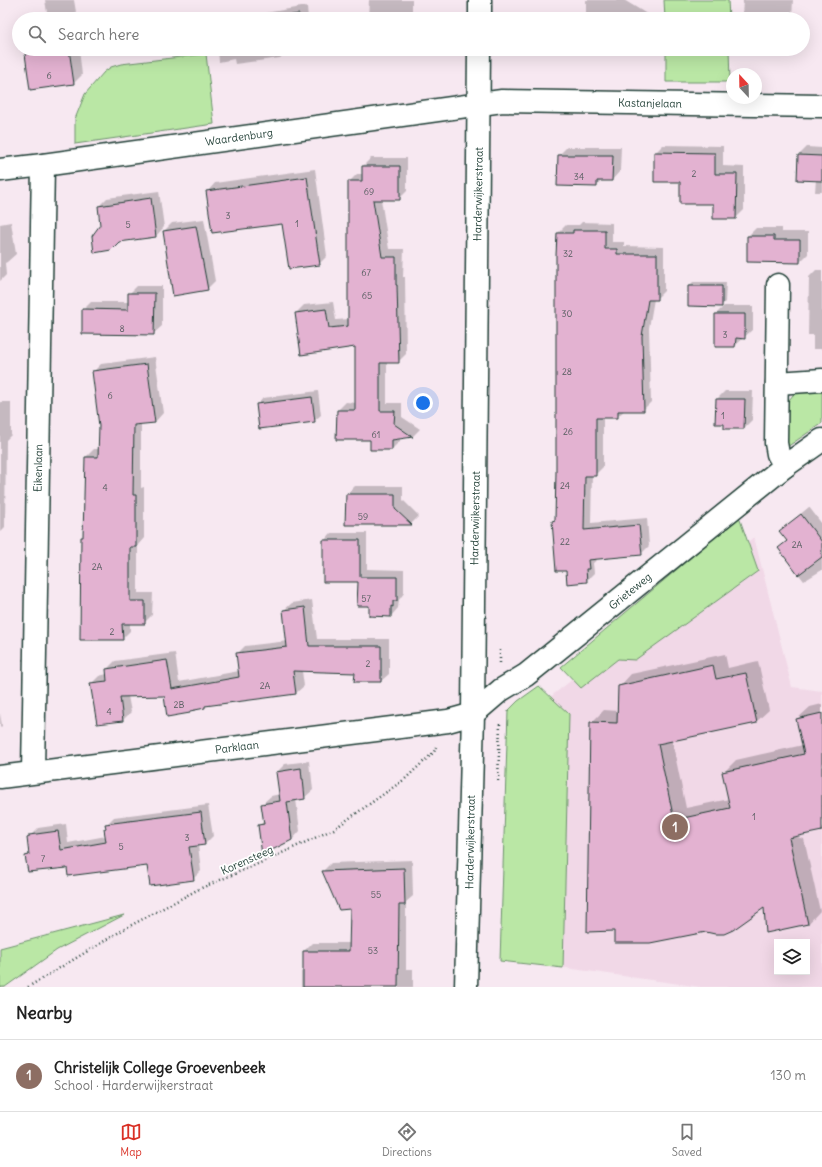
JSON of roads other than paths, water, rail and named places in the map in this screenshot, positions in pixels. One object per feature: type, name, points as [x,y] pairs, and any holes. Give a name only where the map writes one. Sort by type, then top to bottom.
[{"type":"street","points":[[480,0],[480,12]]},
{"type":"street","name":"Harderwijkerstraat","points":[[466,987],[472,714],[479,56]]},
{"type":"street","name":"Kastanjelaan","points":[[479,104],[502,101],[822,106]]},
{"type":"street","name":"Waardenburg","points":[[0,170],[479,104]]},
{"type":"street","name":"Eikenlaan","points":[[33,772],[43,165]]},
{"type":"street","points":[[778,285],[776,443],[778,454],[785,466]]},
{"type":"street","points":[[777,382],[822,380]]},
{"type":"street","name":"Grieteweg","points":[[472,714],[501,690],[526,675],[785,466],[822,440]]},
{"type":"street","name":"Parklaan","points":[[0,777],[448,722],[472,714]]},
{"type":"place","name":"Christelijk College Groevenbeek","points":[[675,827]]}]
